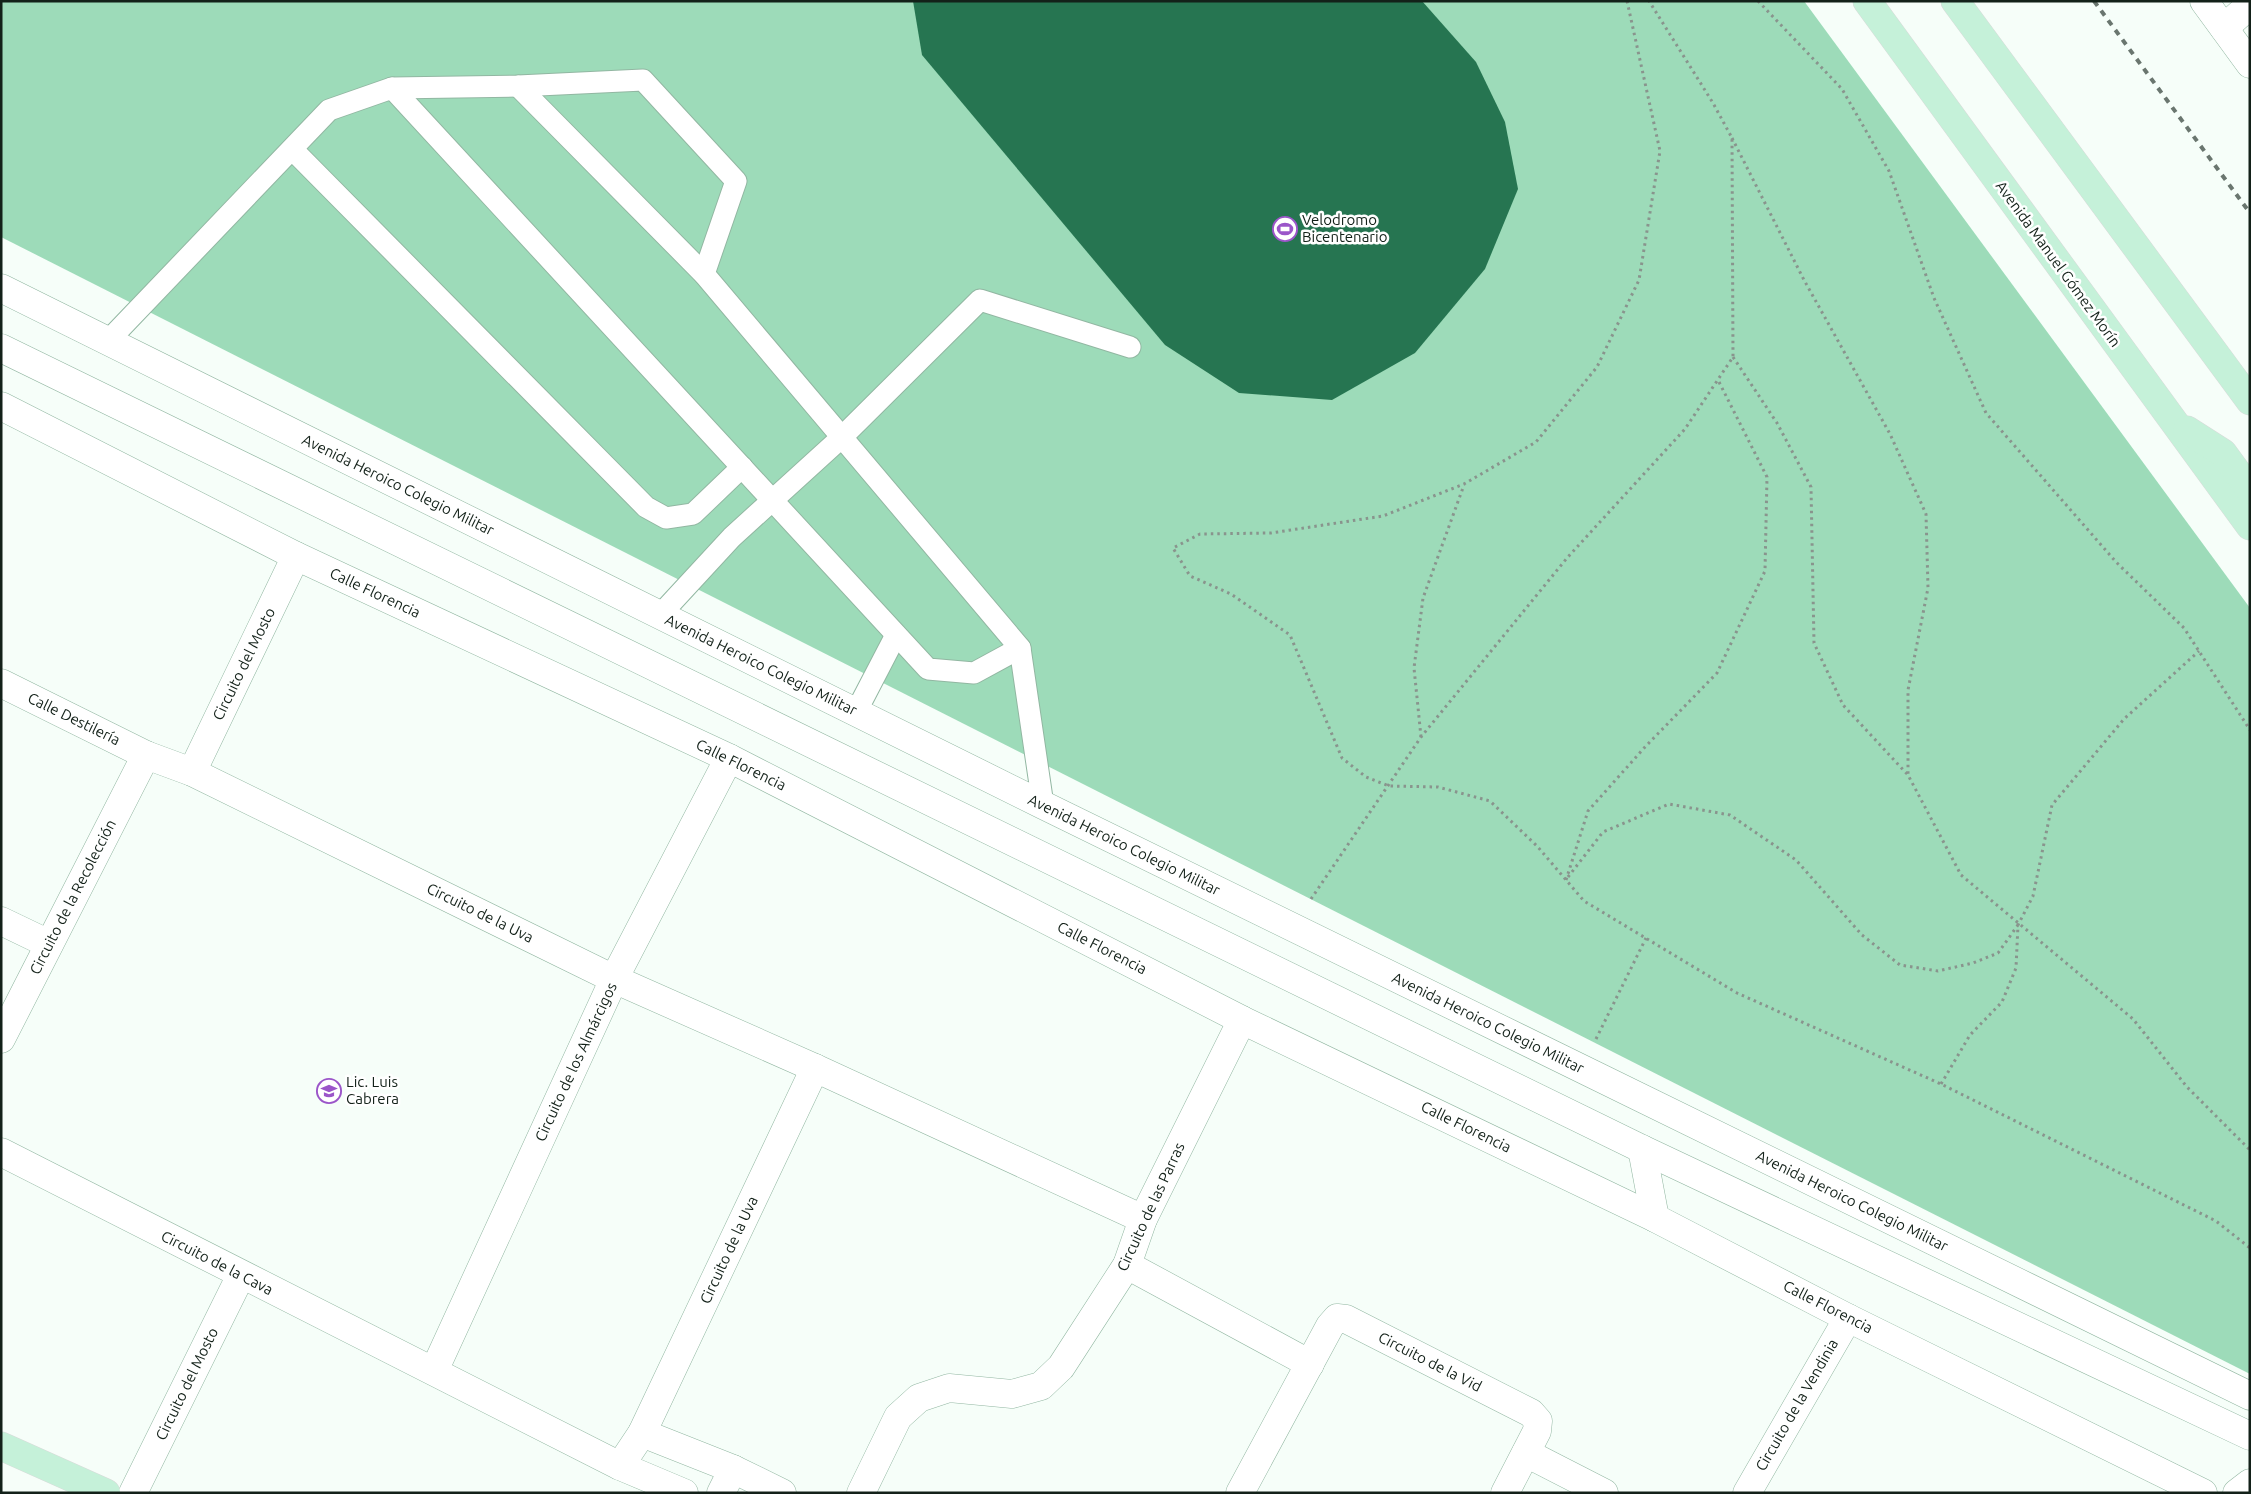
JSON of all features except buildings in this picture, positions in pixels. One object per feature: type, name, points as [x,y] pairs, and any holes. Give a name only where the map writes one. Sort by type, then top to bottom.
[{"type":"main road","name":"Avenida Manuel Gómez Morín","points":[[1867,1],[2250,526]]},
{"type":"main road","points":[[1955,1],[2250,401]]},
{"type":"main road","points":[[2173,421],[2222,453],[2250,490]]},
{"type":"main road","points":[[1,1446],[106,1493]]},
{"type":"street","points":[[2204,1],[2250,64]]},
{"type":"street","points":[[2224,28],[2250,5]]},
{"type":"street","name":"Avenida Heroico Colegio Militar","points":[[1,288],[1043,805],[2250,1396]]},
{"type":"street","points":[[1,348],[1642,1149],[2250,1436]]},
{"type":"street","name":"Calle Florencia","points":[[1,406],[296,556],[729,758],[1242,1020],[1656,1218],[1848,1318],[2202,1493]]},
{"type":"street","name":"Circuito del Mosto","points":[[192,772],[296,556]]},
{"type":"street","name":"Calle Destilería","points":[[1,683],[146,755]]},
{"type":"street","name":"Circuito de la Uva","points":[[146,755],[192,772],[614,979],[815,1068],[1143,1219]]},
{"type":"street","name":"Circuito de la Recolección","points":[[1,1039],[146,755]]},
{"type":"street","name":"Circuito de los Almárcigos","points":[[434,1371],[614,979],[729,758]]},
{"type":"street","points":[[1,921],[49,944]]},
{"type":"street","name":"Circuito de las Parras","points":[[861,1493],[898,1417],[919,1398],[949,1388],[1012,1394],[1041,1386],[1061,1367],[1127,1265],[1143,1219],[1242,1020]]},
{"type":"street","name":"Circuito de la Uva","points":[[620,1466],[642,1433],[815,1068]]},
{"type":"street","points":[[1642,1149],[1656,1218]]},
{"type":"street","name":"Circuito de la Cava","points":[[1,1152],[434,1371]]},
{"type":"street","points":[[1127,1265],[1310,1364]]},
{"type":"street","name":"Circuito del Mosto","points":[[133,1493],[241,1275]]},
{"type":"street","name":"Circuito de la Vid","points":[[1240,1493],[1330,1326],[1337,1318],[1346,1319],[1531,1413],[1538,1421],[1537,1431],[1505,1493]]},
{"type":"street","name":"Circuito de la Vendinia","points":[[1747,1493],[1848,1318]]},
{"type":"street","points":[[434,1371],[620,1466],[684,1493]]},
{"type":"street","points":[[642,1433],[727,1481],[782,1493]]},
{"type":"street","points":[[1526,1453],[1604,1493]]},
{"type":"street","points":[[2237,1493],[2250,1483]]},
{"type":"lane","points":[[108,342],[293,150],[329,110],[392,88],[518,86],[643,80],[736,181],[704,274]]},
{"type":"lane","points":[[518,86],[704,274],[1020,648],[1043,805]]},
{"type":"lane","points":[[392,88],[928,669],[974,673],[1020,648]]},
{"type":"lane","points":[[293,150],[646,507],[666,518],[693,514],[742,467]]},
{"type":"lane","points":[[660,615],[732,536],[842,437],[980,300],[1130,348]]},
{"type":"lane","points":[[856,712],[896,635]]},
{"type":"path","points":[[1627,1],[1660,151],[1640,280],[1597,366],[1536,442],[1464,484],[1383,516],[1271,533],[1200,534],[1173,548],[1190,576],[1231,594],[1290,636],[1342,758],[1366,777],[1389,786],[1438,787],[1490,801],[1537,846],[1584,901],[1737,993],[1941,1084],[2216,1221],[2250,1248]]},
{"type":"path","points":[[1649,1],[1713,103],[1732,138],[1804,280],[1890,434],[1926,514],[1928,588],[1908,690],[1908,775]]},
{"type":"path","points":[[1758,1],[1842,89],[1889,171],[1934,298],[1986,413],[2116,562],[2184,628],[2250,730]]},
{"type":"path","points":[[1292,927],[1421,737],[1567,558],[1685,429],[1733,357],[1732,138]]},
{"type":"path","points":[[1733,357],[1777,423],[1812,488],[1814,643],[1843,705],[1908,775],[1961,875],[2018,925],[2133,1019],[2187,1087],[2250,1150]]},
{"type":"path","points":[[1566,880],[1588,811],[1645,747],[1717,673],[1764,571],[1767,477],[1718,380]]},
{"type":"path","points":[[1421,737],[1414,668],[1423,598],[1464,484]]},
{"type":"path","points":[[1566,880],[1603,832],[1668,804],[1730,815],[1796,860],[1862,935],[1900,965],[1938,971],[1973,963],[1998,953],[2018,925],[2033,896],[2052,805],[2124,719],[2199,651]]},
{"type":"path","points":[[1941,1084],[1970,1036],[2002,1002],[2016,968],[2018,925]]},
{"type":"path","points":[[1581,1069],[1646,938]]},
{"type":"green space","points":[[1,1],[1804,1],[2250,608],[2250,1374],[1,237]]},
{"type":"railway","points":[[2094,1],[2250,213]]},
{"type":"place","name":"Velodromo Bicentenario","points":[[1285,229]]},
{"type":"place","name":"Lic. Luis Cabrera","points":[[329,1091]]}]
